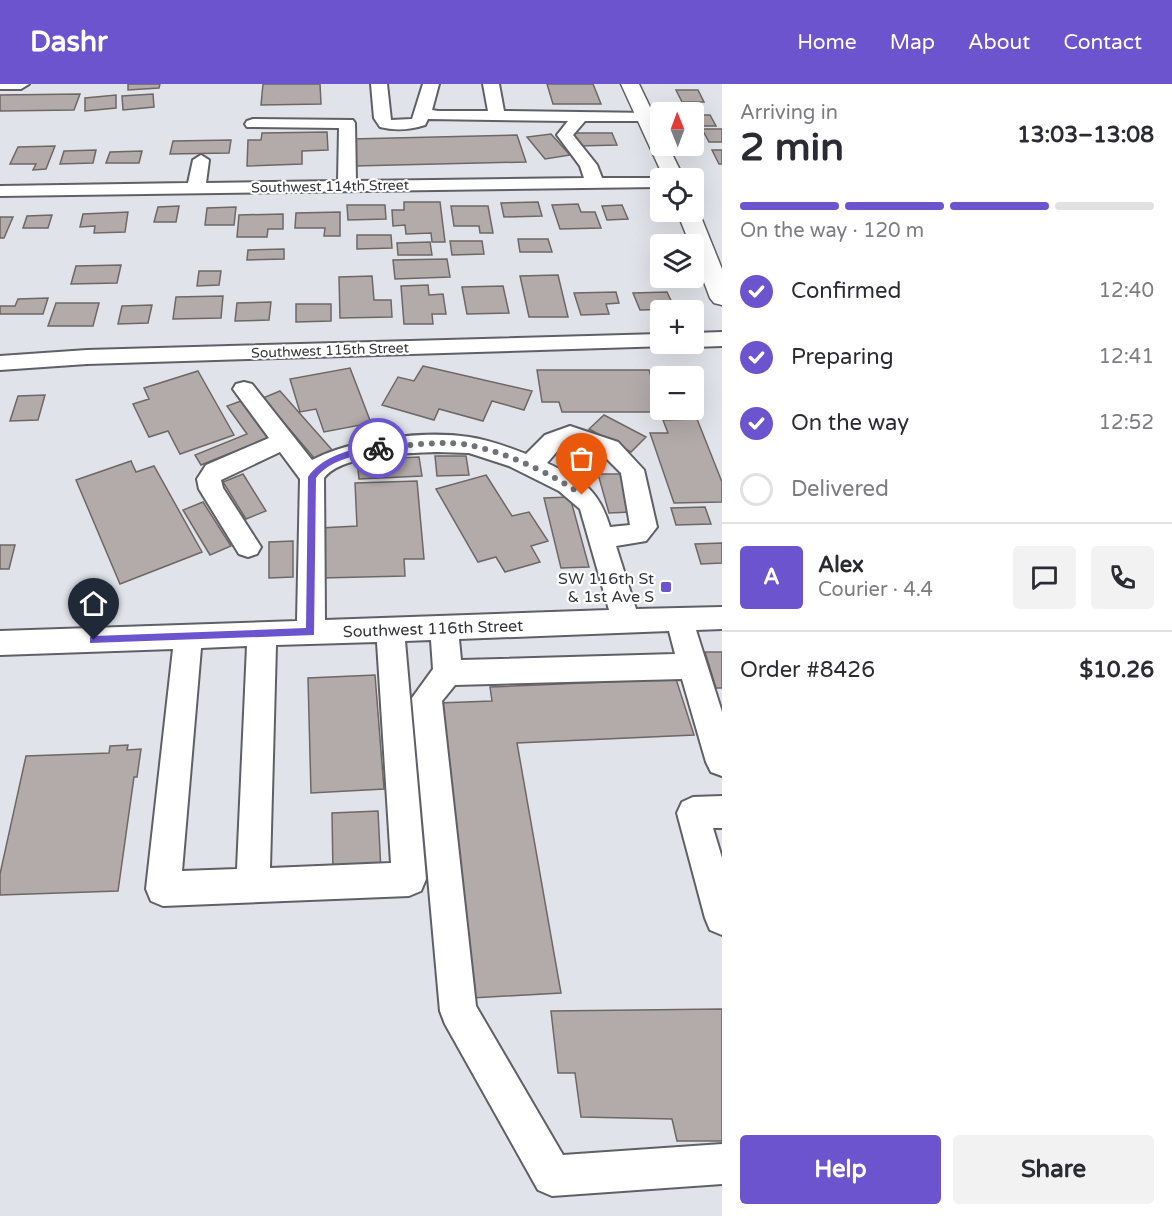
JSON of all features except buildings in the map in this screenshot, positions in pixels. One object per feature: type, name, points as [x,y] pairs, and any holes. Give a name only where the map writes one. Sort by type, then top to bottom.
[{"type":"main road","points":[[630,84],[669,168]]},
{"type":"main road","points":[[691,222],[722,298]]},
{"type":"street","points":[[0,84],[21,84]]},
{"type":"street","points":[[379,84],[382,118],[386,124],[419,122],[430,84]]},
{"type":"street","points":[[491,84],[497,116]]},
{"type":"street","points":[[423,113],[438,116],[645,116]]},
{"type":"street","points":[[580,116],[565,135],[588,165],[595,183]]},
{"type":"street","points":[[253,124],[347,123],[346,186]]},
{"type":"street","points":[[196,188],[201,160]]},
{"type":"street","name":"Southwest 114th Street","points":[[0,191],[650,182]]},
{"type":"street","points":[[704,340],[722,339]]},
{"type":"street","name":"Southwest 115th Street","points":[[0,363],[87,357],[650,341]]},
{"type":"street","points":[[244,389],[312,477],[311,632]]},
{"type":"street","points":[[528,467],[553,441],[570,434],[610,448],[632,470],[644,526],[637,534],[601,538]]},
{"type":"street","points":[[248,547],[211,489],[209,479],[216,471],[284,441]]},
{"type":"street","points":[[312,477],[321,466],[366,449],[449,443],[470,445],[528,467],[582,495],[591,505],[626,621]]},
{"type":"street","name":"Southwest 116th Street","points":[[0,643],[722,618]]},
{"type":"street","points":[[679,619],[722,762]]},
{"type":"street","points":[[444,627],[448,673],[428,698],[458,1011],[552,1176],[722,1164]]},
{"type":"street","points":[[188,637],[164,889],[409,879],[390,629]]},
{"type":"street","points":[[253,885],[262,633]]},
{"type":"street","points":[[448,673],[693,666]]},
{"type":"street","points":[[722,812],[693,813],[722,918]]},
{"type":"way so far","points":[[378,448],[449,443],[470,445],[506,456],[569,486],[582,495]]},
{"type":"place","name":"SW 116th St & 1st Ave S","points":[[666,587]]},
{"type":"route","points":[[94,640],[311,632],[312,477],[321,466],[366,449],[378,448]]}]
